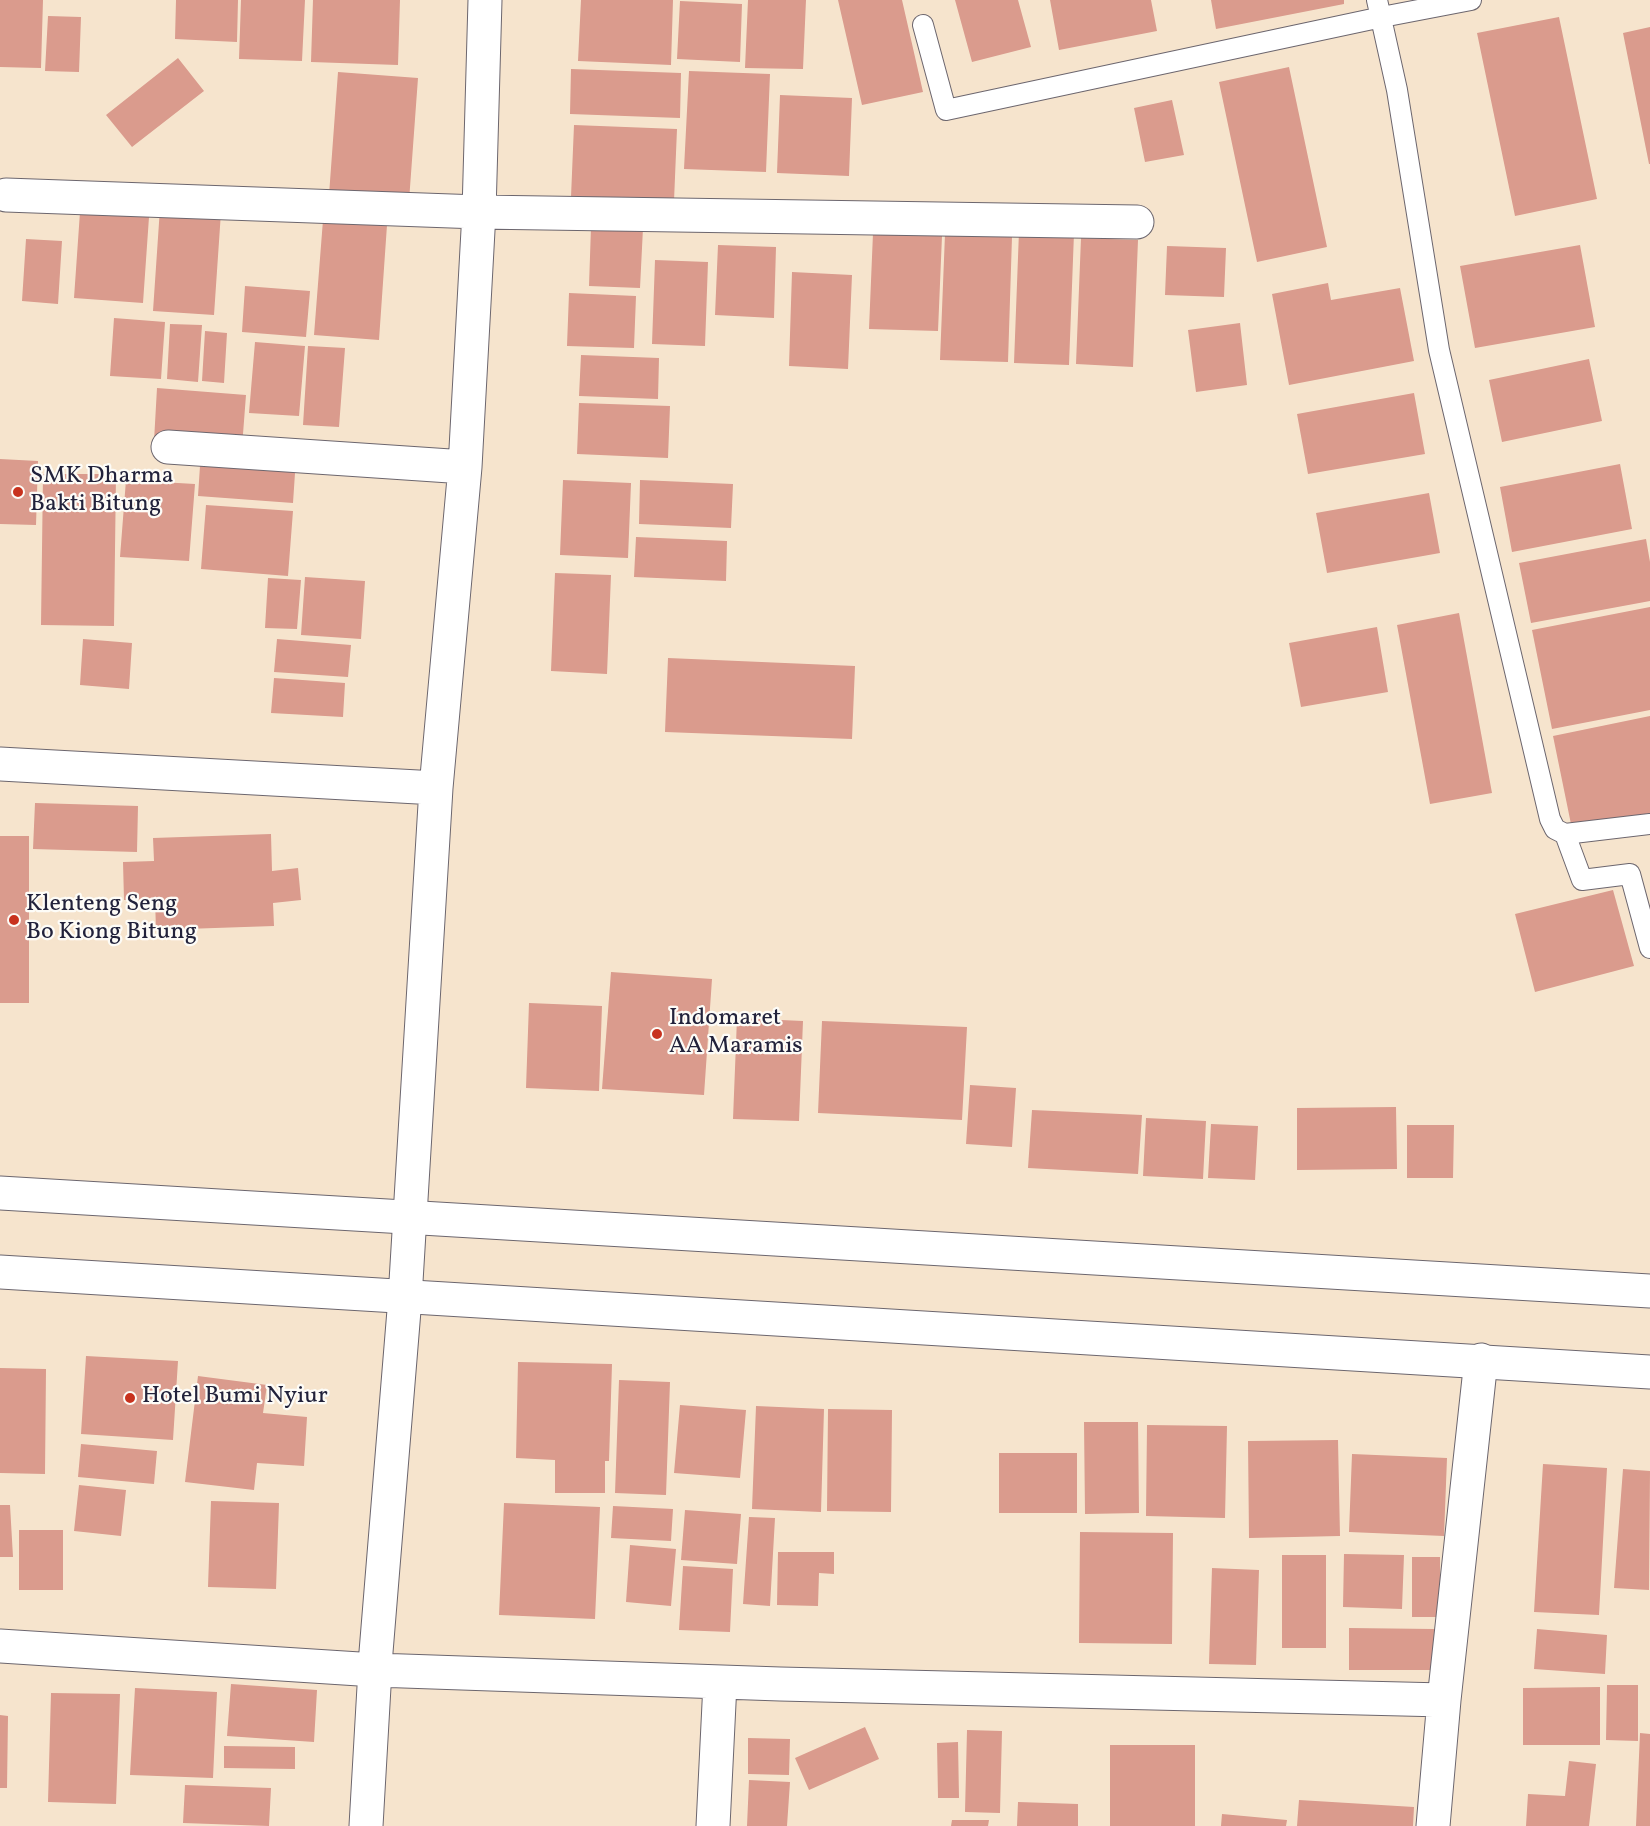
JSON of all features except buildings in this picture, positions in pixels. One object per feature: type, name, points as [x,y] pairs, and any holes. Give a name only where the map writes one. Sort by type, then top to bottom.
[{"type":"street","points":[[366,1826],[375,1670],[405,1298],[408,1218],[436,788],[465,467],[478,213],[485,0]]},
{"type":"street","points":[[6,195],[478,213],[1137,222]]},
{"type":"street","points":[[168,447],[465,467]]},
{"type":"street","points":[[0,764],[436,788]]},
{"type":"street","points":[[0,1193],[1650,1291]]},
{"type":"street","points":[[0,1272],[1650,1371]]},
{"type":"street","points":[[1433,1826],[1444,1700],[1481,1360]]},
{"type":"street","points":[[0,1646],[375,1670],[720,1683],[1444,1700]]},
{"type":"street","points":[[712,1826],[720,1683]]},
{"type":"lane","points":[[923,25],[946,110],[1379,8],[1472,0]]},
{"type":"lane","points":[[1379,8],[1397,90],[1439,350],[1550,819],[1554,829],[1565,834],[1650,824]]},
{"type":"lane","points":[[1565,834],[1582,880],[1629,874],[1650,948]]},
{"type":"place","name":"SMK Dharma Bakti Bitung","points":[[18,492]]},
{"type":"place","name":"Klenteng Seng Bo Kiong Bitung","points":[[14,920]]},
{"type":"place","name":"Indomaret AA Maramis","points":[[657,1034]]},
{"type":"place","name":"Hotel Bumi Nyiur","points":[[130,1398]]}]
